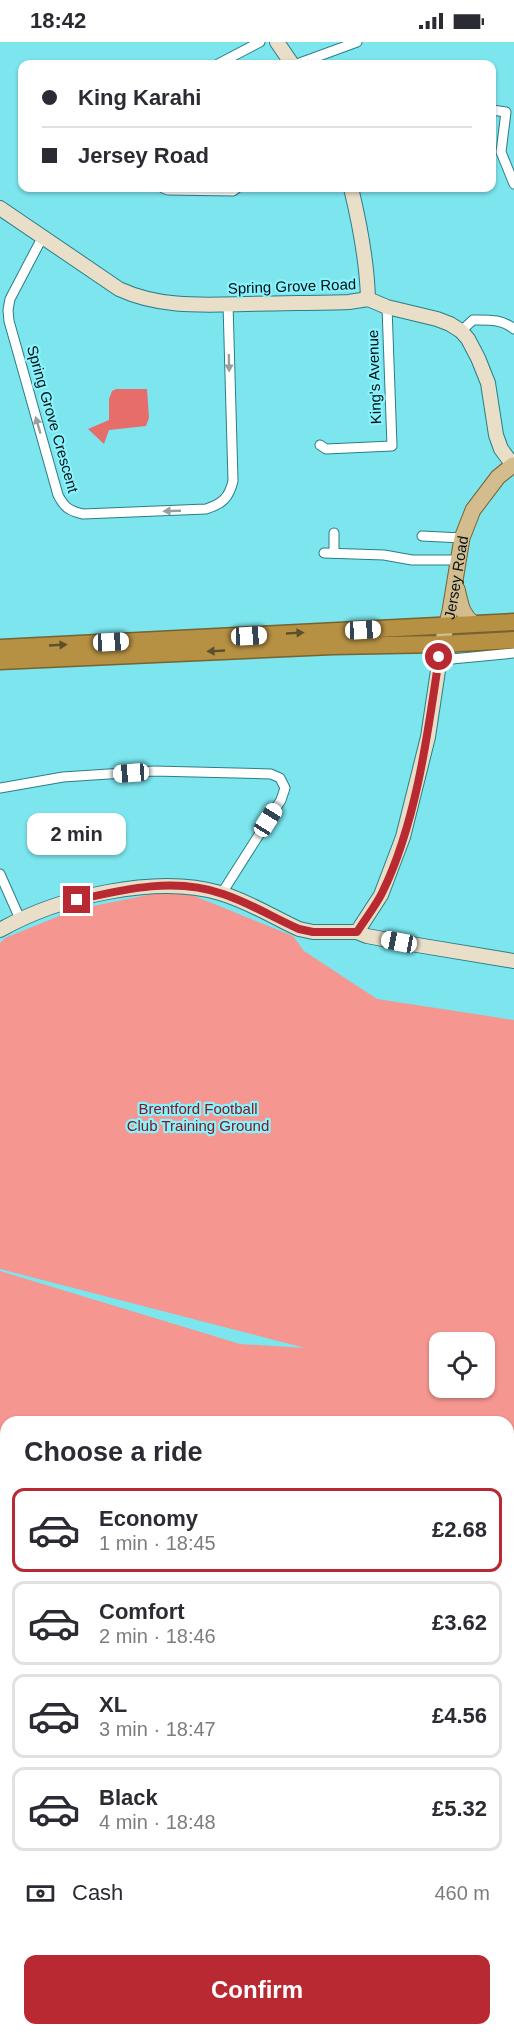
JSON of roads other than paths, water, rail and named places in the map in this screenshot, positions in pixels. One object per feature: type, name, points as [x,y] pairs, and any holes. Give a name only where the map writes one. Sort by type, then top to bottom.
[{"type":"highway","points":[[0,661],[443,639],[474,624],[514,622]]},
{"type":"highway","points":[[0,648],[514,638]]},
{"type":"main road","name":"Jersey Road","points":[[443,639],[462,538],[473,510],[498,477],[514,465]]},
{"type":"main road","points":[[455,581],[462,610],[474,624]]},
{"type":"street","points":[[226,60],[260,42]]},
{"type":"street","points":[[277,42],[292,60]]},
{"type":"street","points":[[306,60],[354,42]]},
{"type":"street","points":[[496,111],[506,112],[497,158],[514,183]]},
{"type":"street","points":[[352,192],[363,240],[368,299]]},
{"type":"street","name":"Spring Grove Road","points":[[0,208],[119,289],[136,297],[174,304],[349,302],[368,299],[387,307],[437,319],[461,331]]},
{"type":"street","name":"Spring Grove Crescent","points":[[42,238],[10,299],[9,321],[58,495],[63,504],[75,513],[206,509],[223,502],[230,493],[233,481],[228,304]]},
{"type":"street","name":"King's Avenue","points":[[320,445],[326,449],[392,446],[387,307]]},
{"type":"street","points":[[514,329],[506,322],[473,320],[461,331],[478,358],[488,383],[498,442],[514,465]]},
{"type":"street","points":[[334,534],[329,553],[384,555],[412,560],[457,560]]},
{"type":"street","points":[[422,536],[462,538]]},
{"type":"street","points":[[443,639],[452,659],[514,653]]},
{"type":"street","name":"Jersey Road","points":[[357,932],[381,895],[401,844],[428,737],[443,639]]},
{"type":"street","points":[[0,788],[63,777],[154,771],[271,774],[280,778],[285,788],[281,800],[222,893]]},
{"type":"street","points":[[0,874],[20,919]]},
{"type":"street","points":[[0,930],[20,919],[62,904],[134,888],[156,885],[181,886],[222,893],[299,929],[313,932],[357,932],[399,942],[514,961]]},
{"type":"park label","name":"Brentford Football Club Training Ground","points":[[198,1116]]}]
